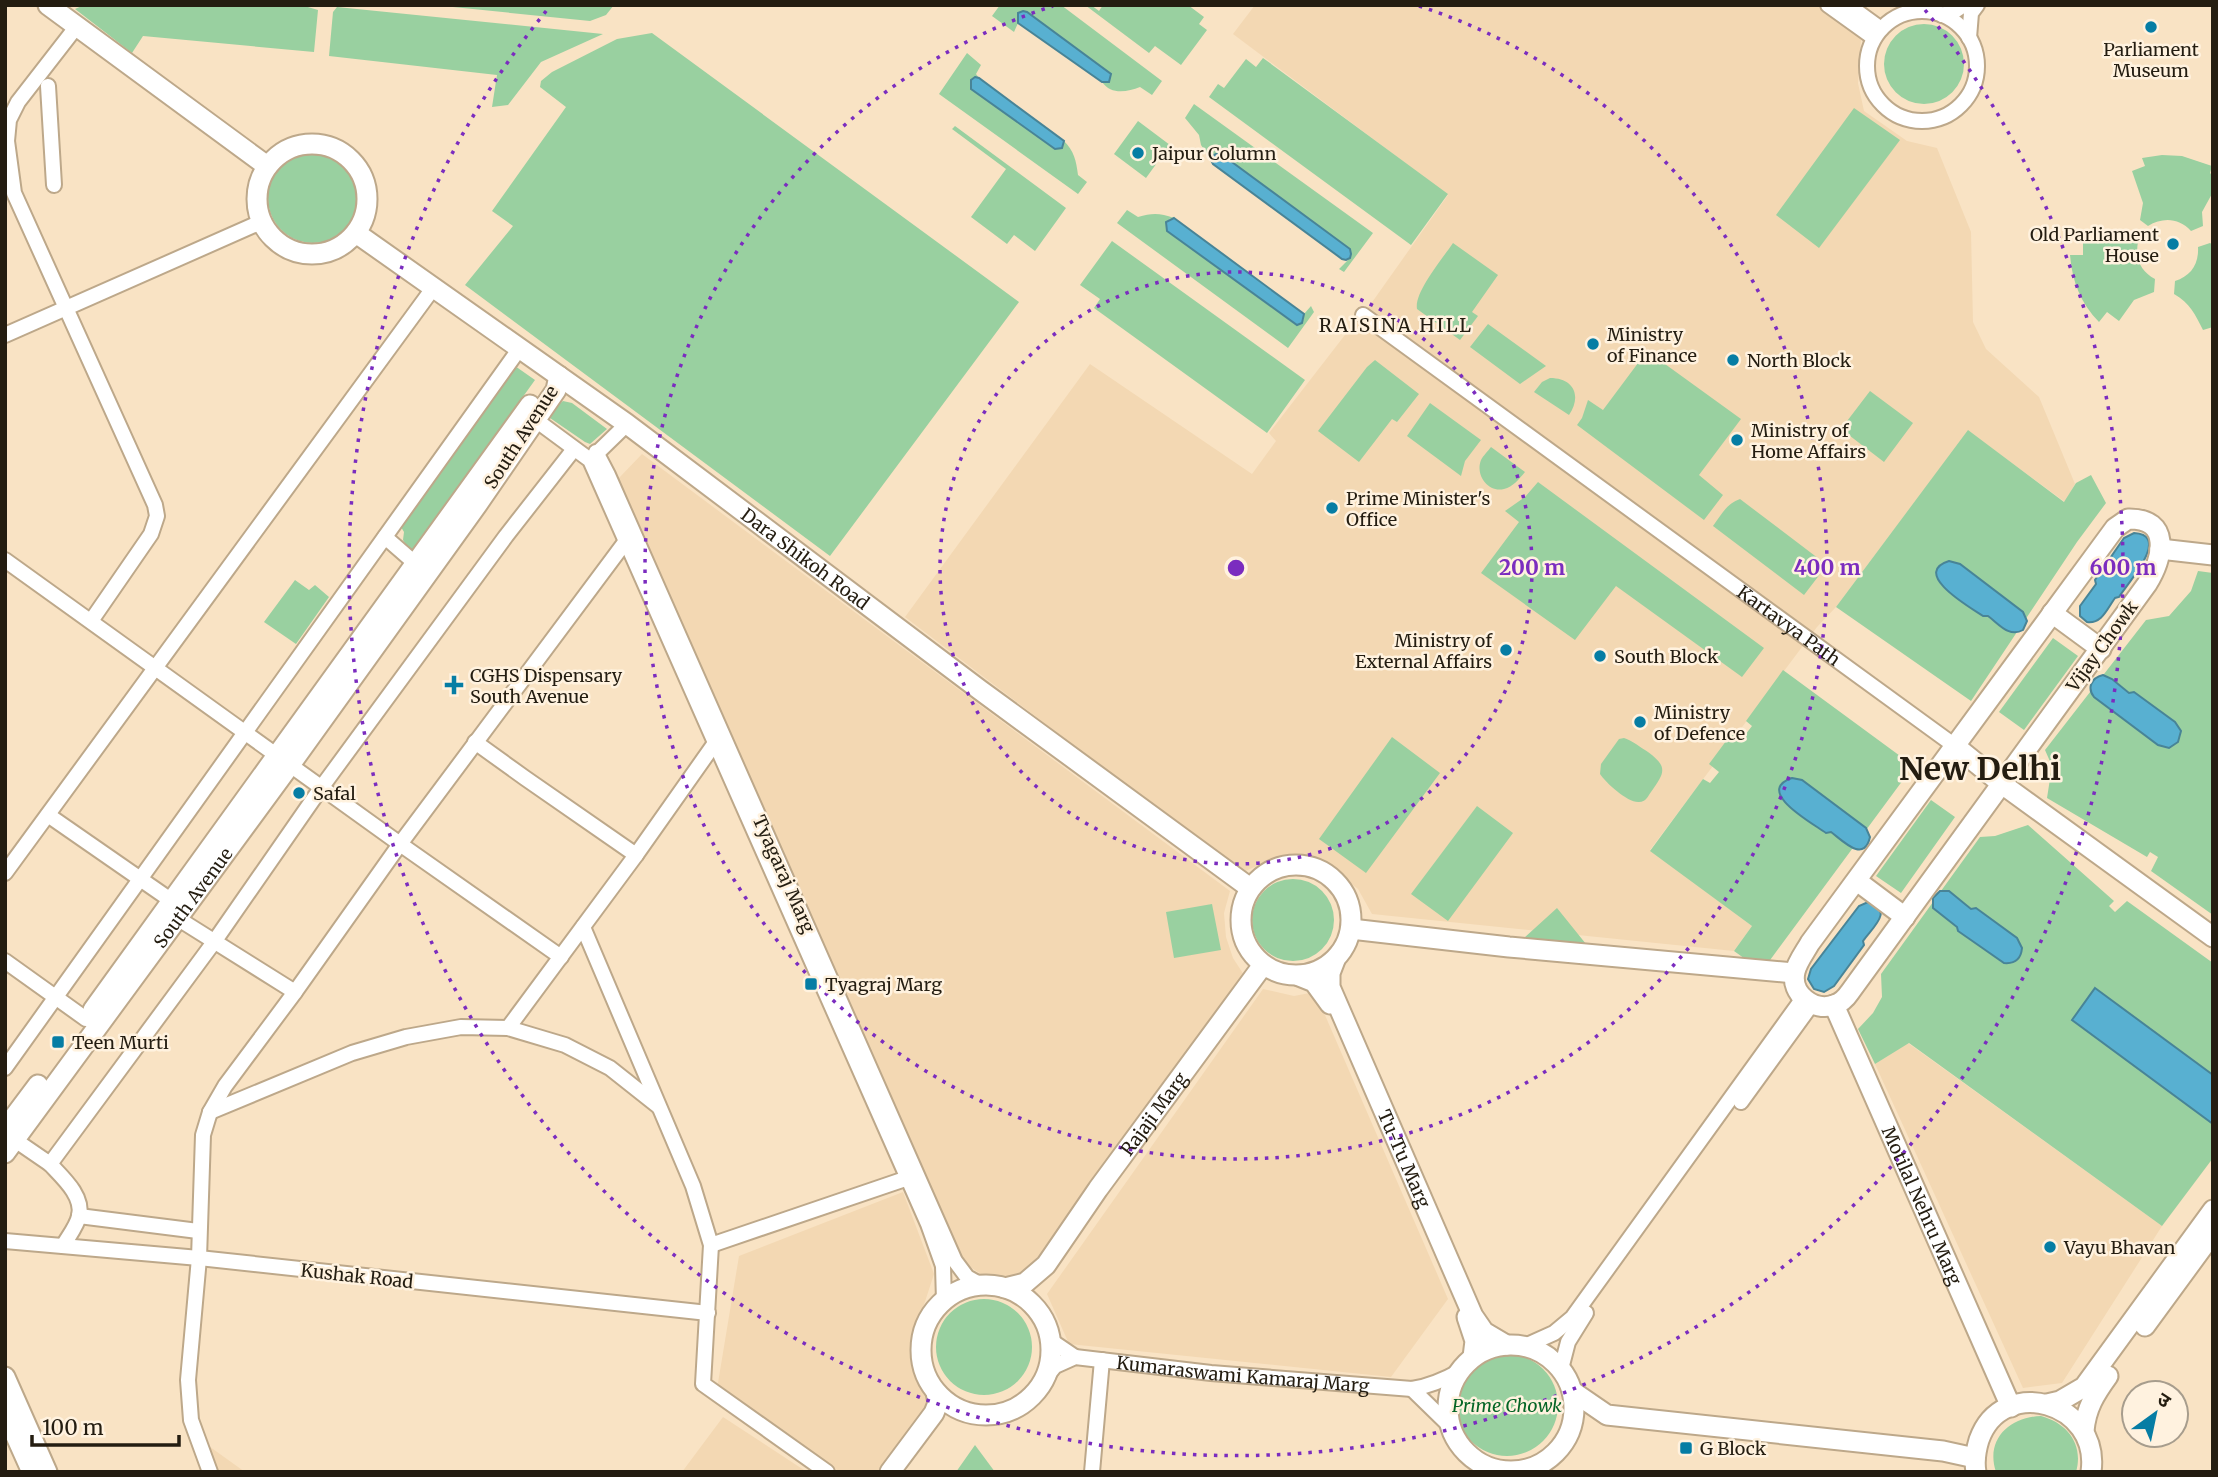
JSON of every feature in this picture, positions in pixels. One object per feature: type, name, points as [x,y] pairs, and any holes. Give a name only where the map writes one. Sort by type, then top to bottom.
[{"type":"main road","points":[[48,5],[267,166]]},
{"type":"main road","points":[[306,144],[329,146],[341,152],[359,169],[367,191],[366,213],[356,233],[334,250],[320,254],[292,250],[269,234],[261,222],[257,208],[260,179],[267,166],[284,151],[306,144]]},
{"type":"main road","name":"Dara Shikoh Road","points":[[356,233],[627,424],[937,658],[1250,888]]},
{"type":"main road","name":"South Avenue","points":[[284,760],[416,564],[530,416],[556,390],[559,376]]},
{"type":"main road","name":"South Avenue","points":[[8,1141],[530,416]]},
{"type":"main road","points":[[1834,1005],[1823,1007],[1808,1001],[1798,991],[1794,973],[1810,943],[2115,528],[2128,519],[2141,519],[2154,527],[2161,540],[2161,549],[2213,555]]},
{"type":"main road","name":"Vijay Chowk","points":[[1834,1005],[1850,992],[2101,649],[2157,568],[2161,549]]},
{"type":"main road","points":[[2052,613],[2101,649]]},
{"type":"main road","name":"Kartavya Path","points":[[1955,746],[2002,784],[2213,937]]},
{"type":"main road","points":[[1288,865],[1303,865],[1330,876],[1351,902],[1351,929],[1348,940],[1335,960],[1312,973],[1299,976],[1281,974],[1263,965],[1247,946],[1241,923],[1244,899],[1250,888],[1260,877],[1273,869],[1288,865]]},
{"type":"main road","points":[[1857,881],[1905,917]]},
{"type":"main road","name":"South Avenue","points":[[8,1141],[86,1019],[174,910]]},
{"type":"main road","points":[[1351,929],[1510,947],[1794,973]]},
{"type":"main road","name":"Tu-Tu Marg","points":[[1335,960],[1330,973],[1330,987],[1473,1316],[1484,1332],[1515,1345]]},
{"type":"main road","name":"Rajaji Marg","points":[[1005,1288],[1025,1283],[1046,1265],[1098,1189],[1263,965]]},
{"type":"main road","name":"Tu-Tu Marg","points":[[1299,976],[1314,982],[1329,1002],[1471,1326],[1475,1341],[1466,1364]]},
{"type":"main road","name":"Motilal Nehru Marg","points":[[1834,1005],[2011,1407]]},
{"type":"main road","points":[[2047,1405],[2084,1387],[2213,1210]]},
{"type":"main road","points":[[2084,1431],[2093,1396],[2213,1233]]},
{"type":"main road","name":"Rajaji Marg","points":[[1038,1311],[1038,1292],[1046,1265]]},
{"type":"main road","points":[[890,1472],[939,1403],[924,1368],[922,1342],[931,1317],[944,1301],[961,1291],[983,1286],[1005,1288],[1026,1299],[1038,1311],[1045,1323],[1051,1354],[1046,1377],[1032,1397],[1013,1410],[990,1415],[962,1410],[936,1392]]},
{"type":"main road","points":[[1567,1439],[1573,1424],[1575,1407],[1572,1391],[1561,1369],[1545,1354],[1515,1345],[1489,1348],[1466,1364],[1454,1381],[1448,1403],[1450,1426],[1458,1442],[1485,1468],[1523,1471],[1536,1466],[1548,1460],[1567,1439],[1607,1415]]},
{"type":"main road","points":[[5,1377],[47,1472]]},
{"type":"main road","points":[[1572,1391],[1607,1415],[1943,1451],[1976,1458],[1984,1430],[1992,1419],[2011,1407],[2032,1402],[2064,1411],[2084,1431],[2092,1452],[2091,1472]]},
{"type":"main road","points":[[903,1472],[940,1421],[962,1410]]},
{"type":"main road","points":[[5,1412],[32,1472]]},
{"type":"street","points":[[1828,5],[1878,33]]},
{"type":"street","points":[[1849,5],[1878,33]]},
{"type":"street","points":[[1942,15],[1964,5]]},
{"type":"street","points":[[1969,38],[1971,13],[1977,5]]},
{"type":"street","points":[[1926,11],[1942,15],[1957,24],[1969,38],[1977,61],[1977,73],[1970,94],[1946,117],[1923,122],[1890,112],[1874,95],[1867,73],[1866,61],[1878,33],[1894,18],[1909,12],[1926,11]]},
{"type":"street","points":[[77,26],[18,102],[9,120],[7,141],[14,193],[155,505],[157,516],[151,534],[90,621]]},
{"type":"street","points":[[48,86],[54,185]]},
{"type":"street","points":[[5,335],[261,222]]},
{"type":"street","points":[[5,873],[434,287]]},
{"type":"street","name":"Kartavya Path","points":[[1363,316],[1955,746]]},
{"type":"street","points":[[5,1068],[520,348]]},
{"type":"street","points":[[530,416],[574,449],[593,456],[627,424]]},
{"type":"street","points":[[50,1164],[214,942],[321,788],[506,536],[574,449]]},
{"type":"street","name":"Tyagaraj Marg","points":[[593,456],[626,541],[928,1224],[949,1263],[983,1286]]},
{"type":"street","name":"Tyagaraj Marg","points":[[593,456],[635,537],[949,1263],[944,1301]]},
{"type":"street","points":[[385,537],[416,564]]},
{"type":"street","points":[[210,1472],[191,1420],[188,1380],[199,1258],[203,1135],[209,1112],[400,844],[626,541]]},
{"type":"street","points":[[5,560],[561,957]]},
{"type":"street","points":[[475,742],[636,855]]},
{"type":"street","points":[[508,1028],[715,743]]},
{"type":"street","points":[[48,815],[139,880],[214,942],[295,992]]},
{"type":"street","points":[[583,927],[693,1186],[711,1245],[703,1384],[827,1472]]},
{"type":"street","points":[[5,961],[86,1019]]},
{"type":"street","points":[[1515,1345],[1554,1333],[1572,1318],[1808,1001]]},
{"type":"street","points":[[1561,1369],[1568,1342],[1580,1321],[1808,1001]]},
{"type":"street","points":[[209,1112],[352,1053],[406,1037],[461,1027],[508,1028],[565,1045],[610,1068],[662,1109]]},
{"type":"street","points":[[8,1141],[50,1164],[69,1185],[79,1202],[79,1216],[63,1246]]},
{"type":"street","points":[[711,1245],[908,1178]]},
{"type":"street","points":[[79,1216],[198,1231]]},
{"type":"street","name":"Kushak Road","points":[[5,1241],[199,1258],[708,1312]]},
{"type":"street","name":"Kumaraswami Kamaraj Marg","points":[[1050,1340],[1075,1357],[1212,1373],[1412,1389],[1446,1379],[1466,1364]]},
{"type":"street","points":[[1046,1377],[1055,1366],[1075,1357]]},
{"type":"street","points":[[1092,1472],[1102,1360]]},
{"type":"street","points":[[1412,1389],[1450,1426]]},
{"type":"shaded area","points":[[1255,5],[1816,5],[1861,38],[1858,83],[1864,111],[1907,141],[1937,148],[1971,232],[1973,322],[1986,349],[2039,397],[2075,484],[2065,502],[1968,431],[1650,850],[1752,926],[1734,951],[1372,914],[1358,889],[1316,857],[1277,857],[1241,873],[905,617],[1090,364],[1252,474],[1276,441],[1269,433],[1363,315],[1448,195],[1233,34]]},
{"type":"shaded area","points":[[642,454],[1230,891],[1224,913],[1226,937],[1233,958],[1244,975],[1026,1276],[987,1278],[961,1261],[618,479]]},
{"type":"shaded area","points":[[1263,989],[1294,996],[1315,992],[1448,1299],[1391,1377],[1069,1344],[1047,1294]]},
{"type":"shaded area","points":[[1908,1043],[2162,1226],[2062,1383],[2023,1388],[1875,1064]]},
{"type":"shaded area","points":[[903,1192],[934,1274],[913,1347],[919,1386],[930,1401],[877,1472],[840,1472],[717,1389],[739,1256]]},
{"type":"shaded area","points":[[723,1417],[807,1472],[682,1472]]},
{"type":"shaded area","points":[[206,1444],[245,1472],[219,1472]]},
{"type":"green space","points":[[84,5],[301,5],[318,10],[314,52],[143,36],[132,53],[75,9]]},
{"type":"green space","points":[[433,5],[614,5],[606,15],[590,21]]},
{"type":"green space","points":[[1000,5],[1061,5],[1162,81],[1152,95],[1140,87],[1125,91],[1110,89],[1102,82],[1106,83],[1017,18],[1014,32],[992,16]]},
{"type":"green space","points":[[1085,5],[1091,5],[1099,11],[1103,5],[1188,5],[1204,17],[1199,24],[1207,30],[1181,65],[1155,46],[1149,53]]},
{"type":"green space","points":[[337,7],[603,34],[541,62],[508,105],[492,107],[497,75],[329,56],[333,12]]},
{"type":"green space","points":[[1924,24],[1939,27],[1952,36],[1961,49],[1964,64],[1961,79],[1952,92],[1939,101],[1924,104],[1909,101],[1896,92],[1887,79],[1884,64],[1887,49],[1896,36],[1909,27]]},
{"type":"green space","points":[[652,33],[1019,302],[830,556],[465,285],[513,226],[492,211],[566,107],[540,87],[541,81],[552,72],[617,39]]},
{"type":"green space","points":[[967,53],[981,65],[976,74],[979,78],[975,77],[1064,145],[1064,141],[1074,156],[1078,175],[1087,182],[1078,194],[939,94]]},
{"type":"green space","points":[[1263,58],[1448,194],[1411,245],[1209,97],[1218,84],[1224,88],[1246,59],[1256,67]]},
{"type":"green space","points":[[1194,104],[1373,233],[1344,272],[1339,269],[1350,258],[1212,156],[1211,160],[1201,145],[1199,135],[1185,118]]},
{"type":"green space","points":[[1854,108],[1900,140],[1819,248],[1776,215]]},
{"type":"green space","points":[[1138,121],[1170,145],[1146,178],[1114,154]]},
{"type":"green space","points":[[955,126],[1066,208],[1035,251],[1014,235],[1007,244],[971,217],[1006,169],[952,129]]},
{"type":"green space","points":[[313,153],[330,156],[345,166],[355,181],[358,198],[355,215],[345,230],[330,240],[313,243],[296,240],[281,230],[271,215],[268,198],[271,181],[281,166],[296,156]]},
{"type":"green space","points":[[2182,156],[2212,166],[2210,173],[2213,176],[2213,192],[2202,212],[2203,226],[2191,231],[2176,221],[2159,221],[2148,226],[2140,220],[2143,203],[2132,171],[2145,166],[2142,158]]},
{"type":"green space","points":[[1127,210],[1138,217],[1156,214],[1174,218],[1169,219],[1167,231],[1296,325],[1304,319],[1304,314],[1311,306],[1314,312],[1288,348],[1117,223]]},
{"type":"green space","points":[[2128,235],[2138,242],[2137,253],[2142,268],[2155,279],[2154,292],[2134,300],[2119,321],[2107,312],[2099,322],[2078,292],[2070,255],[2083,255],[2083,240],[2111,241]]},
{"type":"green space","points":[[1112,241],[1305,380],[1267,433],[1094,308],[1100,299],[1080,285]]},
{"type":"green space","points":[[1453,243],[1498,275],[1472,312],[1478,316],[1460,340],[1417,309],[1424,285]]},
{"type":"green space","points":[[2210,243],[2213,245],[2213,327],[2203,330],[2188,305],[2174,294],[2175,281],[2193,268],[2198,247]]},
{"type":"green space","points":[[1488,324],[1546,366],[1520,384],[1470,347]]},
{"type":"green space","points":[[1647,351],[1741,419],[1699,475],[1723,495],[1704,520],[1577,425],[1588,400],[1603,410]]},
{"type":"green space","points":[[1375,360],[1419,394],[1397,422],[1392,419],[1359,462],[1318,431]]},
{"type":"green space","points":[[515,366],[535,380],[411,552],[403,540],[404,532],[401,527],[404,521]]},
{"type":"green space","points":[[1550,378],[1565,381],[1573,389],[1575,401],[1569,415],[1534,392],[1542,382]]},
{"type":"green space","points":[[1870,391],[1913,423],[1884,462],[1841,429]]},
{"type":"green space","points":[[563,401],[572,403],[607,429],[590,444],[585,442],[550,418],[550,411]]},
{"type":"green space","points":[[1430,403],[1481,440],[1465,461],[1461,476],[1407,436]]},
{"type":"green space","points":[[1968,430],[2064,502],[2076,483],[2091,475],[2106,503],[1971,701],[1836,607]]},
{"type":"green space","points":[[1491,447],[1525,472],[1507,488],[1498,490],[1488,486],[1481,477],[1481,460]]},
{"type":"green space","points":[[1538,482],[1764,648],[1742,677],[1616,586],[1575,640],[1481,573],[1519,522],[1505,511],[1525,497]]},
{"type":"green space","points":[[1740,499],[1827,565],[1804,595],[1713,526],[1728,506]]},
{"type":"green space","points":[[2198,571],[2213,573],[2213,915],[2151,871],[2158,857],[2150,852],[2147,857],[2047,798],[2052,766],[2045,750],[2146,620],[2169,616],[2191,591]]},
{"type":"green space","points":[[295,580],[309,590],[315,585],[329,597],[296,644],[264,622]]},
{"type":"green space","points":[[2053,638],[2078,656],[2024,730],[1999,712]]},
{"type":"green space","points":[[1783,670],[1911,764],[1901,777],[1903,780],[1762,971],[1734,951],[1752,926],[1650,851],[1703,779],[1710,783],[1719,772],[1709,764],[1732,733],[1742,739],[1752,726],[1746,721]]},
{"type":"green space","points":[[1392,737],[1440,773],[1366,873],[1319,839]]},
{"type":"green space","points":[[1624,738],[1648,752],[1661,766],[1659,779],[1641,802],[1623,796],[1600,774],[1601,764],[1619,739]]},
{"type":"green space","points":[[1931,800],[1955,817],[1901,893],[1876,876]]},
{"type":"green space","points":[[1477,806],[1513,833],[1448,921],[1411,894]]},
{"type":"green space","points":[[2028,825],[2114,901],[2109,906],[2115,912],[2127,901],[2213,963],[2213,1158],[2162,1226],[1909,1043],[1875,1064],[1858,1029],[1873,1013],[1882,997],[1881,974],[1980,837],[1995,836]]},
{"type":"green space","points":[[1285,879],[1301,879],[1316,886],[1327,897],[1334,912],[1331,936],[1322,949],[1301,961],[1285,961],[1270,954],[1259,943],[1252,928],[1252,912],[1259,897],[1270,886]]},
{"type":"green space","points":[[1212,904],[1221,950],[1174,958],[1166,912]]},
{"type":"green space","points":[[1557,908],[1586,944],[1524,938]]},
{"type":"green space","points":[[975,1299],[993,1299],[1011,1307],[1024,1320],[1032,1338],[1029,1366],[1011,1387],[993,1395],[975,1395],[957,1387],[944,1374],[936,1356],[936,1338],[944,1320],[957,1307]]},
{"type":"green space","name":"Prime Chowk","points":[[1507,1354],[1526,1358],[1543,1369],[1554,1386],[1558,1405],[1554,1424],[1543,1441],[1526,1452],[1507,1456],[1488,1452],[1471,1441],[1460,1424],[1456,1405],[1460,1386],[1471,1369],[1488,1358]]},
{"type":"green space","points":[[2041,1416],[2059,1424],[2071,1436],[2078,1452],[2076,1472],[1996,1472],[1994,1449],[2003,1432],[2019,1421]]},
{"type":"green space","points":[[975,1445],[995,1472],[956,1472]]},
{"type":"water","points":[[1023,11],[1111,74],[1109,82],[1102,82],[1018,23],[1018,13]]},
{"type":"water","points":[[975,77],[1064,141],[1062,148],[1055,149],[971,89],[971,80]]},
{"type":"water","points":[[1221,154],[1350,249],[1350,258],[1342,259],[1213,164],[1212,156]]},
{"type":"water","points":[[1174,218],[1304,314],[1302,323],[1297,325],[1167,231],[1166,222]]},
{"type":"water","points":[[2134,533],[2145,536],[2149,542],[2144,561],[2104,615],[2097,621],[2087,622],[2080,616],[2080,606],[2124,538]]},
{"type":"water","points":[[1949,561],[1960,564],[2023,612],[2027,621],[2023,630],[2013,632],[2004,629],[1947,590],[1936,574],[1939,566]]},
{"type":"water","points":[[2103,675],[2129,693],[2134,692],[2175,722],[2181,731],[2178,742],[2169,748],[2158,745],[2094,697],[2091,684]]},
{"type":"water","points":[[1792,778],[1802,780],[1866,828],[1870,837],[1867,845],[1863,849],[1852,848],[1790,807],[1779,791],[1782,784]]},
{"type":"water","points":[[1940,891],[1949,891],[1971,909],[1976,908],[2017,938],[2022,948],[2019,958],[2011,963],[2004,963],[1958,931],[1957,927],[1933,908],[1933,898]]},
{"type":"water","points":[[1868,902],[1876,905],[1881,914],[1863,941],[1864,945],[1834,986],[1824,992],[1814,989],[1808,979],[1811,969],[1859,906]]},
{"type":"water","points":[[2095,988],[2213,1075],[2213,1124],[2072,1020]]},
{"type":"place","name":"Parliament Museum","points":[[2151,27]]},
{"type":"place","name":"Jaipur Column","points":[[1138,153]]},
{"type":"place","name":"Old Parliament House","points":[[2173,244]]},
{"type":"place","name":"Ministry of Finance","points":[[1593,344]]},
{"type":"place","name":"North Block","points":[[1733,360]]},
{"type":"place","name":"Ministry of Home Affairs","points":[[1737,440]]},
{"type":"place","name":"Prime Minister's Office","points":[[1332,508]]},
{"type":"place","name":"Ministry of External Affairs","points":[[1506,650]]},
{"type":"place","name":"South Block","points":[[1600,656]]},
{"type":"place","name":"CGHS Dispensary South Avenue","points":[[454,685]]},
{"type":"place","name":"Ministry of Defence","points":[[1640,722]]},
{"type":"place","name":"Safal","points":[[299,793]]},
{"type":"place","name":"Tyagraj Marg","points":[[811,984]]},
{"type":"place","name":"Teen Murti","points":[[58,1042]]},
{"type":"place","name":"Vayu Bhavan","points":[[2050,1247]]},
{"type":"place","name":"G Block","points":[[1686,1448]]},
{"type":"district","name":"RAISINA HILL","points":[[1396,325]]},
{"type":"district","name":"New Delhi","points":[[1980,769]]}]
